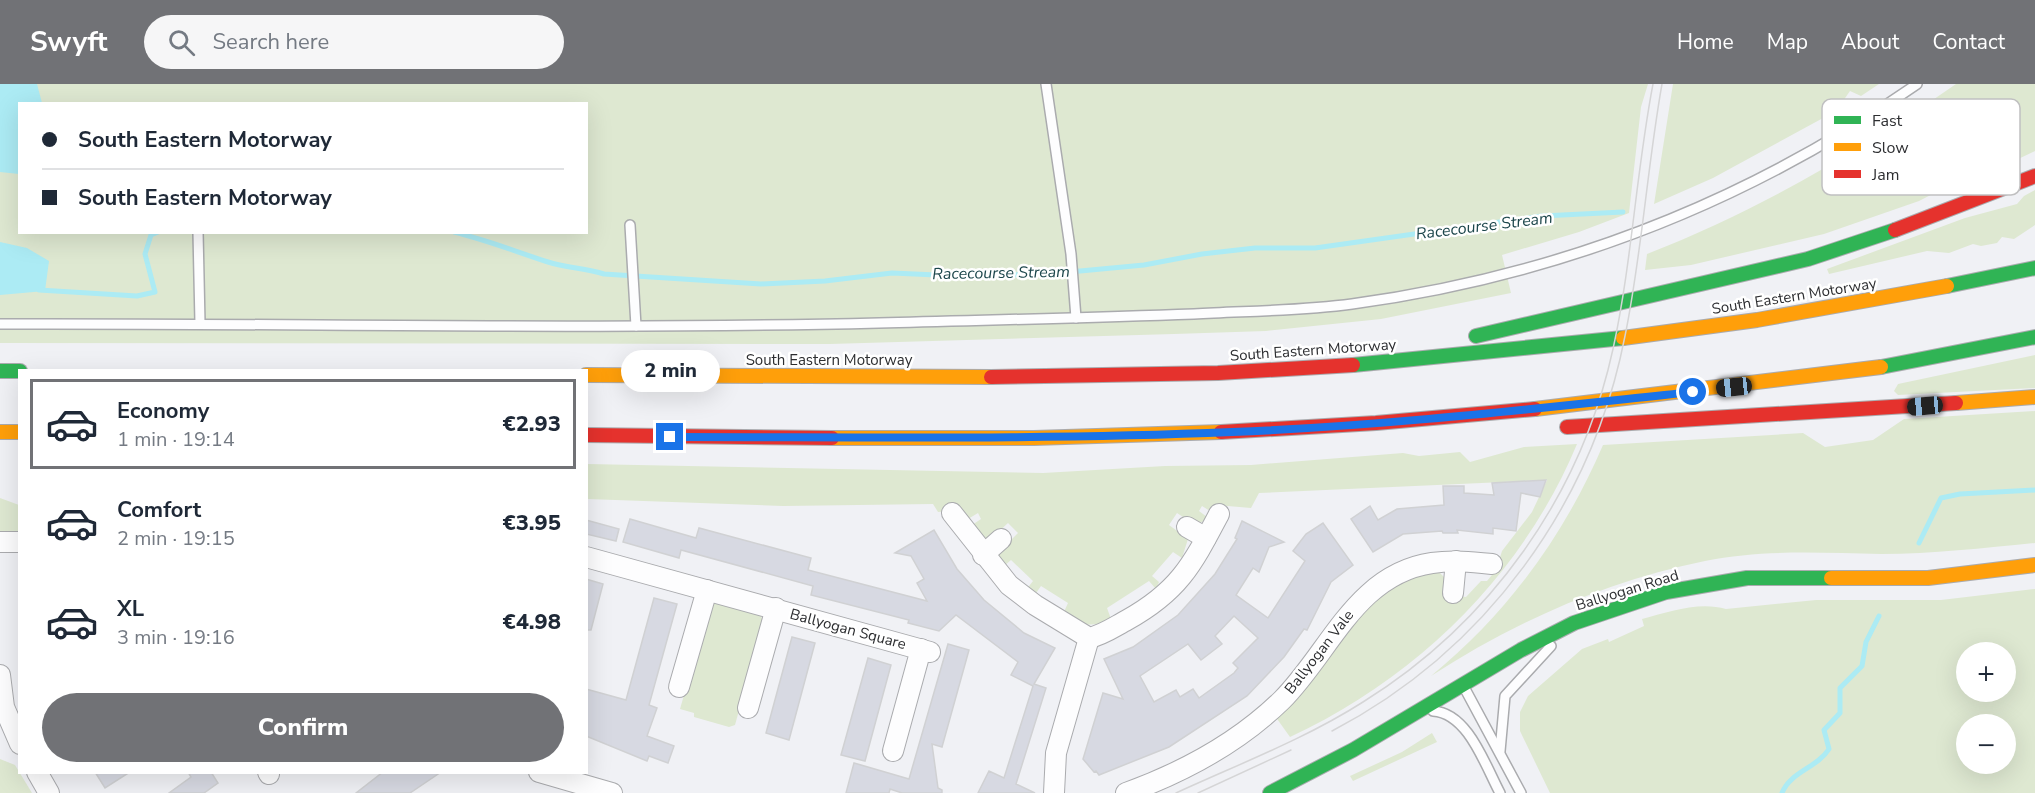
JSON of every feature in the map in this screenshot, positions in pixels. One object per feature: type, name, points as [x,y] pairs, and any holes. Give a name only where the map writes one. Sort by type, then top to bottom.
[{"type":"main road","points":[[2020,182],[2035,176]]},
{"type":"main road","points":[[1464,338],[1632,302],[1808,259],[1873,238],[1985,195]]},
{"type":"main road","name":"South Eastern Motorway","points":[[588,375],[1006,377],[1195,374],[1381,363],[1580,344],[1726,325],[1842,306],[2035,268]]},
{"type":"main road","points":[[588,435],[1031,438],[1233,432],[1360,425],[1569,407],[1774,383],[1894,365],[2035,337]]},
{"type":"main road","points":[[738,376],[858,364],[1314,357],[1432,343]]},
{"type":"main road","points":[[0,371],[18,371]]},
{"type":"main road","points":[[1551,428],[1859,411],[2035,397]]},
{"type":"main road","points":[[0,432],[18,432]]},
{"type":"main road","points":[[670,437],[715,450],[1056,452]]},
{"type":"main road","name":"Ballyogan Road","points":[[1270,793],[1353,750],[1462,684],[1574,623],[1666,592],[1747,578],[1928,578],[2035,565]]},
{"type":"street","points":[[952,513],[983,555],[1021,595],[1089,638]]},
{"type":"street","points":[[1089,638],[1109,631],[1169,592],[1188,571],[1219,514]]},
{"type":"street","points":[[1187,527],[1206,538]]},
{"type":"street","points":[[983,555],[1001,538]]},
{"type":"street","points":[[0,542],[18,542]]},
{"type":"street","name":"Ballyogan Square","points":[[588,558],[926,650],[892,751]]},
{"type":"street","points":[[1453,593],[1456,561]]},
{"type":"street","name":"Ballyogan Vale","points":[[1126,793],[1198,762],[1251,728],[1295,687],[1352,609],[1381,584],[1419,565],[1456,561],[1492,564]]},
{"type":"street","points":[[679,687],[707,590]]},
{"type":"street","name":"Ballyogan Square","points":[[748,708],[776,608]]},
{"type":"street","points":[[1054,793],[1056,753],[1089,638]]},
{"type":"street","points":[[0,675],[11,741]]},
{"type":"street","points":[[38,774],[49,793]]},
{"type":"street","points":[[546,774],[612,793]]},
{"type":"lane","points":[[1046,84],[1071,254],[1076,318]]},
{"type":"lane","points":[[1894,99],[1917,84]]},
{"type":"lane","points":[[0,324],[636,326],[1076,318],[1276,310],[1347,304],[1471,282],[1560,260],[1666,222],[1775,172],[1822,146]]},
{"type":"lane","points":[[630,225],[634,259],[636,326]]},
{"type":"lane","points":[[198,234],[200,323]]},
{"type":"lane","points":[[1500,751],[1505,696],[1574,623]]},
{"type":"lane","points":[[1462,684],[1521,793]]},
{"type":"lane","points":[[1422,710],[1453,716],[1463,725],[1500,793]]},
{"type":"green space","points":[[0,84],[1648,84],[1641,107],[1629,213],[1579,232],[1502,255],[1511,293],[1381,319],[1266,331],[830,344],[0,343]]},
{"type":"green space","points":[[1673,84],[1879,84],[1861,96],[1850,91],[1844,99],[1822,99],[1822,119],[1713,178],[1654,204]]},
{"type":"green space","points":[[1956,84],[2035,84],[2035,151],[2020,158],[2020,99],[1933,99]]},
{"type":"green space","points":[[1822,169],[1822,195],[1931,195],[1824,234],[1691,265],[1645,270],[1647,254],[1729,219]]},
{"type":"green space","points":[[2035,190],[2035,225],[2014,239],[2002,237],[1997,243],[1981,246],[1973,244],[1949,253],[1927,251],[1829,274],[1827,269],[1965,218],[2017,204],[2024,196]]},
{"type":"green space","points":[[2035,355],[2035,388],[1898,395],[1894,391],[1898,384]]},
{"type":"green space","points":[[2035,411],[2035,543],[1920,553],[1771,553],[1727,557],[1668,569],[1562,606],[1495,638],[1431,676],[1484,627],[1531,571],[1570,511],[1603,445],[1803,433],[1825,447],[1873,440],[1904,419]]},
{"type":"green space","points":[[1577,444],[1554,491],[1527,536],[1496,578],[1461,617],[1422,653],[1381,685],[1337,713],[1290,737],[1275,716],[1369,602],[1409,577],[1437,570],[1446,579],[1446,595],[1466,597],[1481,581],[1487,581],[1496,570],[1502,551],[1532,512],[1547,480],[1259,493],[1251,508],[1216,505],[1210,511],[1202,506],[1199,511],[1207,517],[1202,522],[1192,523],[1177,513],[1169,525],[1188,539],[1182,558],[1173,552],[1152,576],[1159,582],[1156,589],[1149,581],[1107,608],[1111,619],[1092,625],[1075,621],[1063,614],[1068,603],[1041,586],[1034,596],[1026,590],[1033,581],[1011,560],[1004,566],[995,556],[1018,533],[1008,523],[994,536],[982,539],[972,525],[981,519],[978,513],[968,519],[962,510],[938,512],[933,504],[783,506],[588,499],[588,464],[1043,473],[1165,466],[1251,465],[1403,453],[1419,456],[1460,452],[1470,462],[1524,447]]},
{"type":"green space","points":[[0,498],[18,505],[18,532],[0,531]]},
{"type":"green space","points":[[2035,589],[2035,793],[1550,793],[1520,731],[1520,712],[1528,696],[1582,649],[1608,639],[1609,642],[1644,626],[1642,619],[1673,611],[1705,606],[1726,609],[1816,600],[1941,600]]},
{"type":"green space","points":[[718,600],[760,612],[763,623],[735,725],[729,727],[694,717],[694,713],[680,709],[709,608]]},
{"type":"green space","points":[[1432,733],[1437,742],[1353,781],[1350,776],[1402,752]]},
{"type":"green space","points":[[0,759],[15,765],[18,774],[20,774],[32,793],[0,793]]},
{"type":"water","points":[[0,84],[37,84],[42,102],[18,102],[18,174],[0,172]]},
{"type":"water","points":[[0,242],[27,248],[49,261],[45,291],[0,295]]},
{"type":"building","points":[[1546,480],[1540,497],[1521,493],[1516,531],[1493,528],[1493,534],[1457,530],[1458,533],[1443,533],[1442,531],[1403,534],[1373,552],[1351,519],[1370,506],[1378,520],[1397,509],[1444,505],[1443,486],[1464,486],[1464,493],[1494,495],[1492,483]]},
{"type":"building","points":[[630,519],[696,538],[699,528],[811,558],[808,570],[927,601],[917,583],[924,579],[911,556],[895,553],[934,530],[957,569],[984,600],[1024,633],[1055,648],[1034,684],[1046,688],[1016,784],[1035,793],[978,793],[989,771],[1004,778],[1033,686],[1011,675],[1018,662],[956,615],[939,631],[908,623],[909,620],[811,595],[813,586],[681,550],[679,558],[623,542]]},
{"type":"building","points":[[588,521],[619,529],[616,541],[588,534]]},
{"type":"building","points":[[1242,521],[1284,542],[1269,547],[1259,572],[1253,568],[1236,595],[1268,618],[1305,561],[1293,551],[1306,534],[1323,523],[1353,565],[1331,582],[1307,630],[1304,629],[1284,657],[1247,696],[1169,747],[1099,775],[1083,759],[1103,693],[1123,699],[1104,659],[1133,647],[1178,615],[1215,574],[1237,539],[1235,538]],"holes":[[[1234,616],[1258,638],[1233,663],[1238,668],[1234,673],[1199,698],[1193,689],[1180,697],[1176,690],[1154,702],[1140,676],[1188,644],[1201,660],[1222,644],[1215,636]]]},
{"type":"building","points":[[588,580],[603,584],[591,630],[588,630]]},
{"type":"building","points":[[654,598],[677,604],[649,705],[657,708],[647,736],[674,746],[668,763],[649,756],[647,761],[588,737],[588,690],[626,700]]},
{"type":"building","points":[[792,637],[815,643],[789,740],[766,733]]},
{"type":"building","points":[[948,644],[969,650],[942,747],[932,744],[938,788],[942,790],[942,793],[902,793],[890,789],[889,793],[846,793],[854,763],[909,779]]},
{"type":"building","points":[[868,658],[891,665],[865,761],[841,755]]},
{"type":"building","points":[[96,774],[127,774],[105,788]]},
{"type":"building","points":[[189,774],[212,774],[218,783],[204,793],[169,793],[191,777]]},
{"type":"building","points":[[380,774],[438,774],[410,793],[356,793]]},
{"type":"waterway","name":"Racecourse Stream","points":[[461,234],[555,264],[604,274],[761,284],[825,281],[892,273],[959,276],[1048,274],[1144,265],[1202,254],[1255,248],[1315,248],[1542,216],[1623,212]]},
{"type":"waterway","name":"Racecourse Stream","points":[[39,290],[137,296],[155,292],[145,254],[153,234]]},
{"type":"waterway","points":[[1919,543],[1941,498],[1960,494],[2035,490]]},
{"type":"waterway","points":[[1782,793],[1791,780],[1818,761],[1829,749],[1824,730],[1840,713],[1840,688],[1862,666],[1866,642],[1879,616]]},
{"type":"tram line","points":[[1176,793],[1318,728],[1363,702],[1409,670],[1451,634],[1489,594],[1524,551],[1553,504],[1578,455],[1598,403],[1613,349],[1630,250],[1642,150],[1653,84]]},
{"type":"tram line","points":[[1332,731],[1387,698],[1438,659],[1483,615],[1524,567],[1558,514],[1587,458],[1609,398],[1625,336],[1662,84]]},
{"type":"tram line","points":[[1198,793],[1291,750]]},
{"type":"traffic: fast","points":[[1476,336],[1808,259],[1895,230]]},
{"type":"traffic: fast","points":[[1947,286],[2035,268]]},
{"type":"traffic: fast","points":[[1881,367],[2035,337]]},
{"type":"traffic: fast","points":[[1353,365],[1623,338]]},
{"type":"traffic: fast","points":[[0,371],[18,371]]},
{"type":"traffic: fast","points":[[1270,793],[1353,750],[1521,650],[1574,623],[1666,592],[1747,578],[1831,578]]},
{"type":"traffic: slow","points":[[1623,338],[1757,320],[1947,286]]},
{"type":"traffic: slow","points":[[1535,409],[1881,367]]},
{"type":"traffic: slow","points":[[588,375],[991,377]]},
{"type":"traffic: slow","points":[[1956,403],[2035,397]]},
{"type":"traffic: slow","points":[[0,432],[18,432]]},
{"type":"traffic: slow","points":[[832,438],[1034,438],[1221,432]]},
{"type":"traffic: slow","points":[[1831,578],[1928,578],[2035,565]]},
{"type":"traffic: jam","points":[[2020,182],[2035,176]]},
{"type":"traffic: jam","points":[[1895,230],[1986,195]]},
{"type":"traffic: jam","points":[[991,377],[1218,373],[1353,365]]},
{"type":"traffic: jam","points":[[1567,427],[1956,403]]},
{"type":"traffic: jam","points":[[1221,432],[1376,423],[1535,409]]},
{"type":"traffic: jam","points":[[588,435],[832,438]]},
{"type":"route","points":[[670,437],[1008,439],[1233,432],[1360,425],[1569,407],[1693,392]]}]
